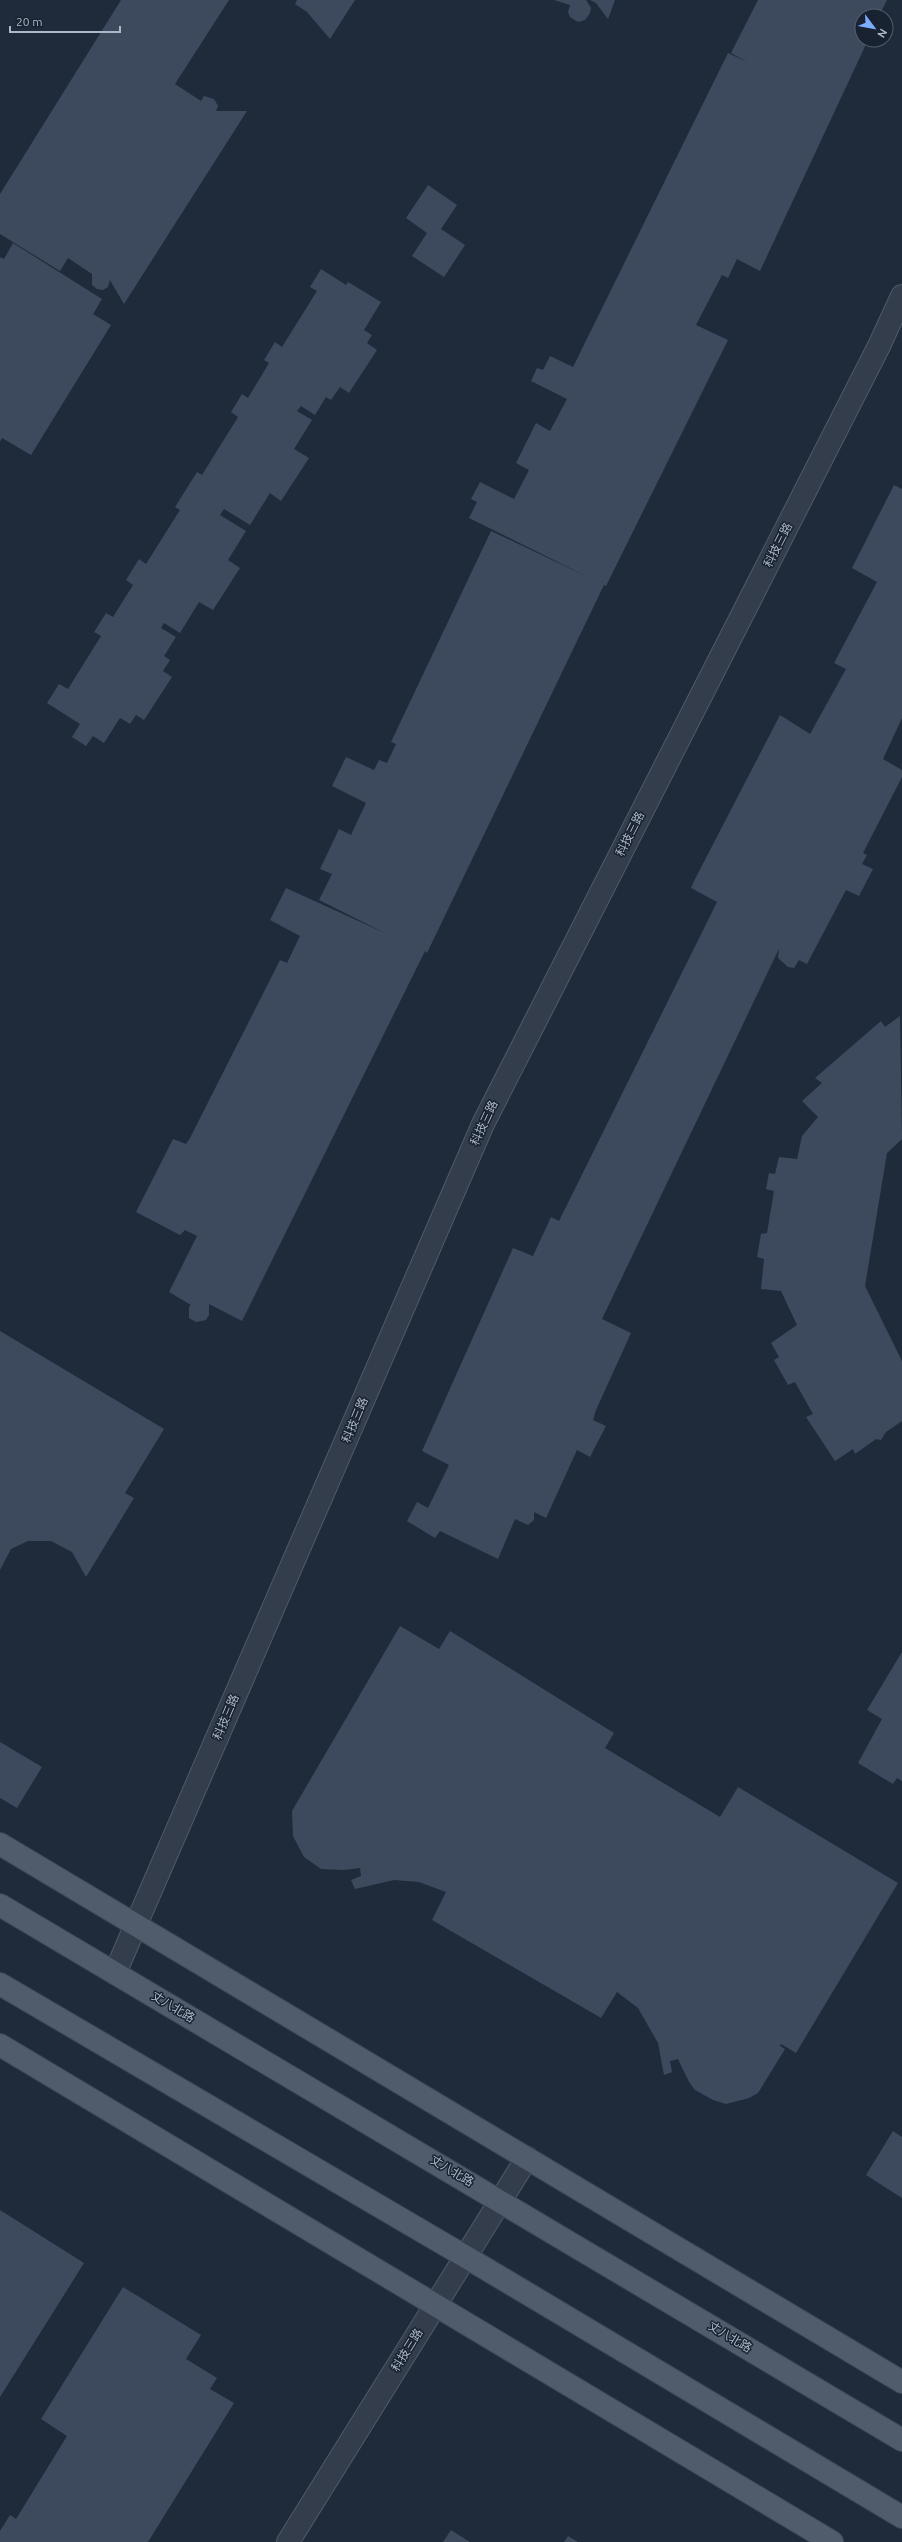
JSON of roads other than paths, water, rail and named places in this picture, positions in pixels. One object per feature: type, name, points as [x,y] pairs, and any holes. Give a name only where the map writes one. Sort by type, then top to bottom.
[{"type":"main road","points":[[0,1844],[902,2382]]},
{"type":"main road","name":"丈八北路","points":[[0,1905],[500,2200],[902,2440]]},
{"type":"main road","points":[[0,1984],[466,2257],[902,2517]]},
{"type":"main road","points":[[0,2045],[832,2542]]},
{"type":"street","name":"科技三路","points":[[115,1973],[483,1124],[879,346],[902,296]]},
{"type":"street","name":"科技三路","points":[[288,2542],[527,2158]]}]
